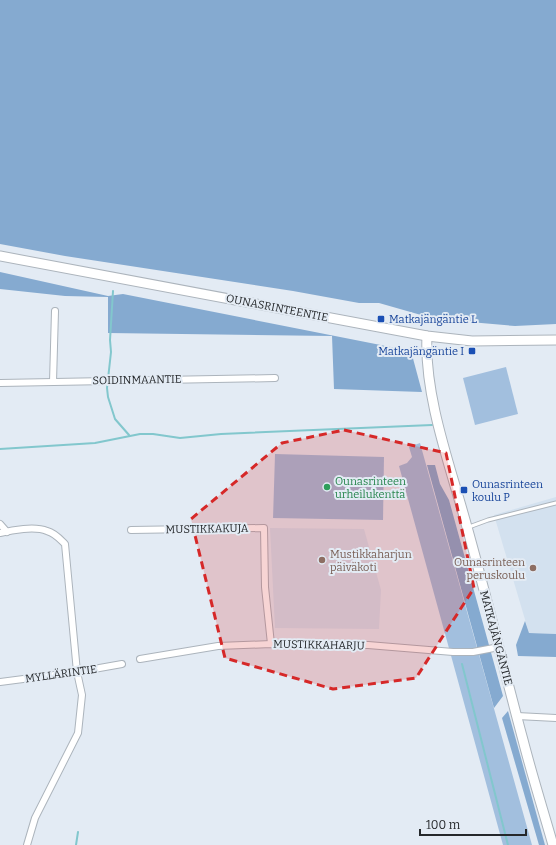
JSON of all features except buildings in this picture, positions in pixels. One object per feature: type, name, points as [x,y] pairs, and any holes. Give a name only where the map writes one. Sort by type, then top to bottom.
[{"type":"street","name":"OUNASRINTEENTIE","points":[[0,256],[427,336],[472,341],[556,340]]},
{"type":"street","points":[[53,382],[55,311]]},
{"type":"street","name":"MATKAJÄNGÄNTIE","points":[[427,336],[427,365],[440,429],[553,845]]},
{"type":"street","name":"SOIDINMAANTIE","points":[[0,383],[275,378]]},
{"type":"street","points":[[0,524],[7,532]]},
{"type":"street","name":"MUSTIKKAKUJA","points":[[131,530],[264,528],[265,587],[271,644]]},
{"type":"street","points":[[0,533],[30,529],[46,530],[65,544],[77,672],[82,695],[78,733],[35,818],[27,845]]},
{"type":"street","name":"MUSTIKKAHARJU","points":[[140,658],[218,646],[271,644],[368,645],[453,652],[473,652],[499,647]]},
{"type":"street","name":"MYLLÄRINTIE","points":[[0,682],[77,672],[122,664]]},
{"type":"street","points":[[517,716],[556,718]]},
{"type":"lane","points":[[468,528],[488,520],[556,503]]},
{"type":"highlighted area","points":[[344,430],[446,453],[474,588],[416,678],[333,689],[225,658],[191,519],[282,443]]},
{"type":"shaded area","points":[[0,0],[556,0],[556,324],[515,326],[435,319],[379,303],[359,303],[293,291],[65,256],[0,244]]},
{"type":"shaded area","points":[[0,272],[108,296],[123,294],[411,351],[422,392],[334,389],[332,336],[108,333],[108,297],[65,296],[0,289]]},
{"type":"shaded area","points":[[506,367],[518,414],[475,425],[463,378]]},
{"type":"shaded area","points":[[420,443],[532,845],[503,845],[399,466],[407,463],[412,457],[409,447]]},
{"type":"shaded area","name":"Ounasrinteen urheilukenttä","points":[[275,454],[384,457],[383,520],[273,518]]},
{"type":"shaded area","points":[[427,465],[435,465],[440,484],[449,500],[503,696],[494,708]]},
{"type":"shaded area","name":"Ounasrinteen peruskoulu","points":[[556,497],[556,634],[529,633],[494,515]]},
{"type":"shaded area","name":"Mustikkaharjun päiväkoti","points":[[270,528],[364,529],[381,590],[379,629],[275,628]]},
{"type":"shaded area","points":[[525,621],[529,633],[556,634],[556,657],[518,656],[516,645]]},
{"type":"shaded area","points":[[508,711],[545,845],[539,845],[502,718]]},
{"type":"waterway","points":[[113,291],[110,340],[111,352],[107,388],[108,397],[115,419],[129,435]]},
{"type":"waterway","points":[[0,449],[95,443],[140,434],[153,434],[180,438],[221,434],[432,425]]},
{"type":"waterway","points":[[462,664],[508,845]]},
{"type":"waterway","points":[[76,845],[78,832]]},
{"type":"place","name":"Matkajängäntie L","points":[[381,319]]},
{"type":"place","name":"Matkajängäntie I","points":[[472,351]]},
{"type":"place","name":"Ounasrinteen urheilukenttä","points":[[327,487]]},
{"type":"place","name":"Ounasrinteen koulu P","points":[[464,490]]},
{"type":"place","name":"Mustikkaharjun päiväkoti","points":[[322,560]]},
{"type":"place","name":"Ounasrinteen peruskoulu","points":[[533,568]]}]
